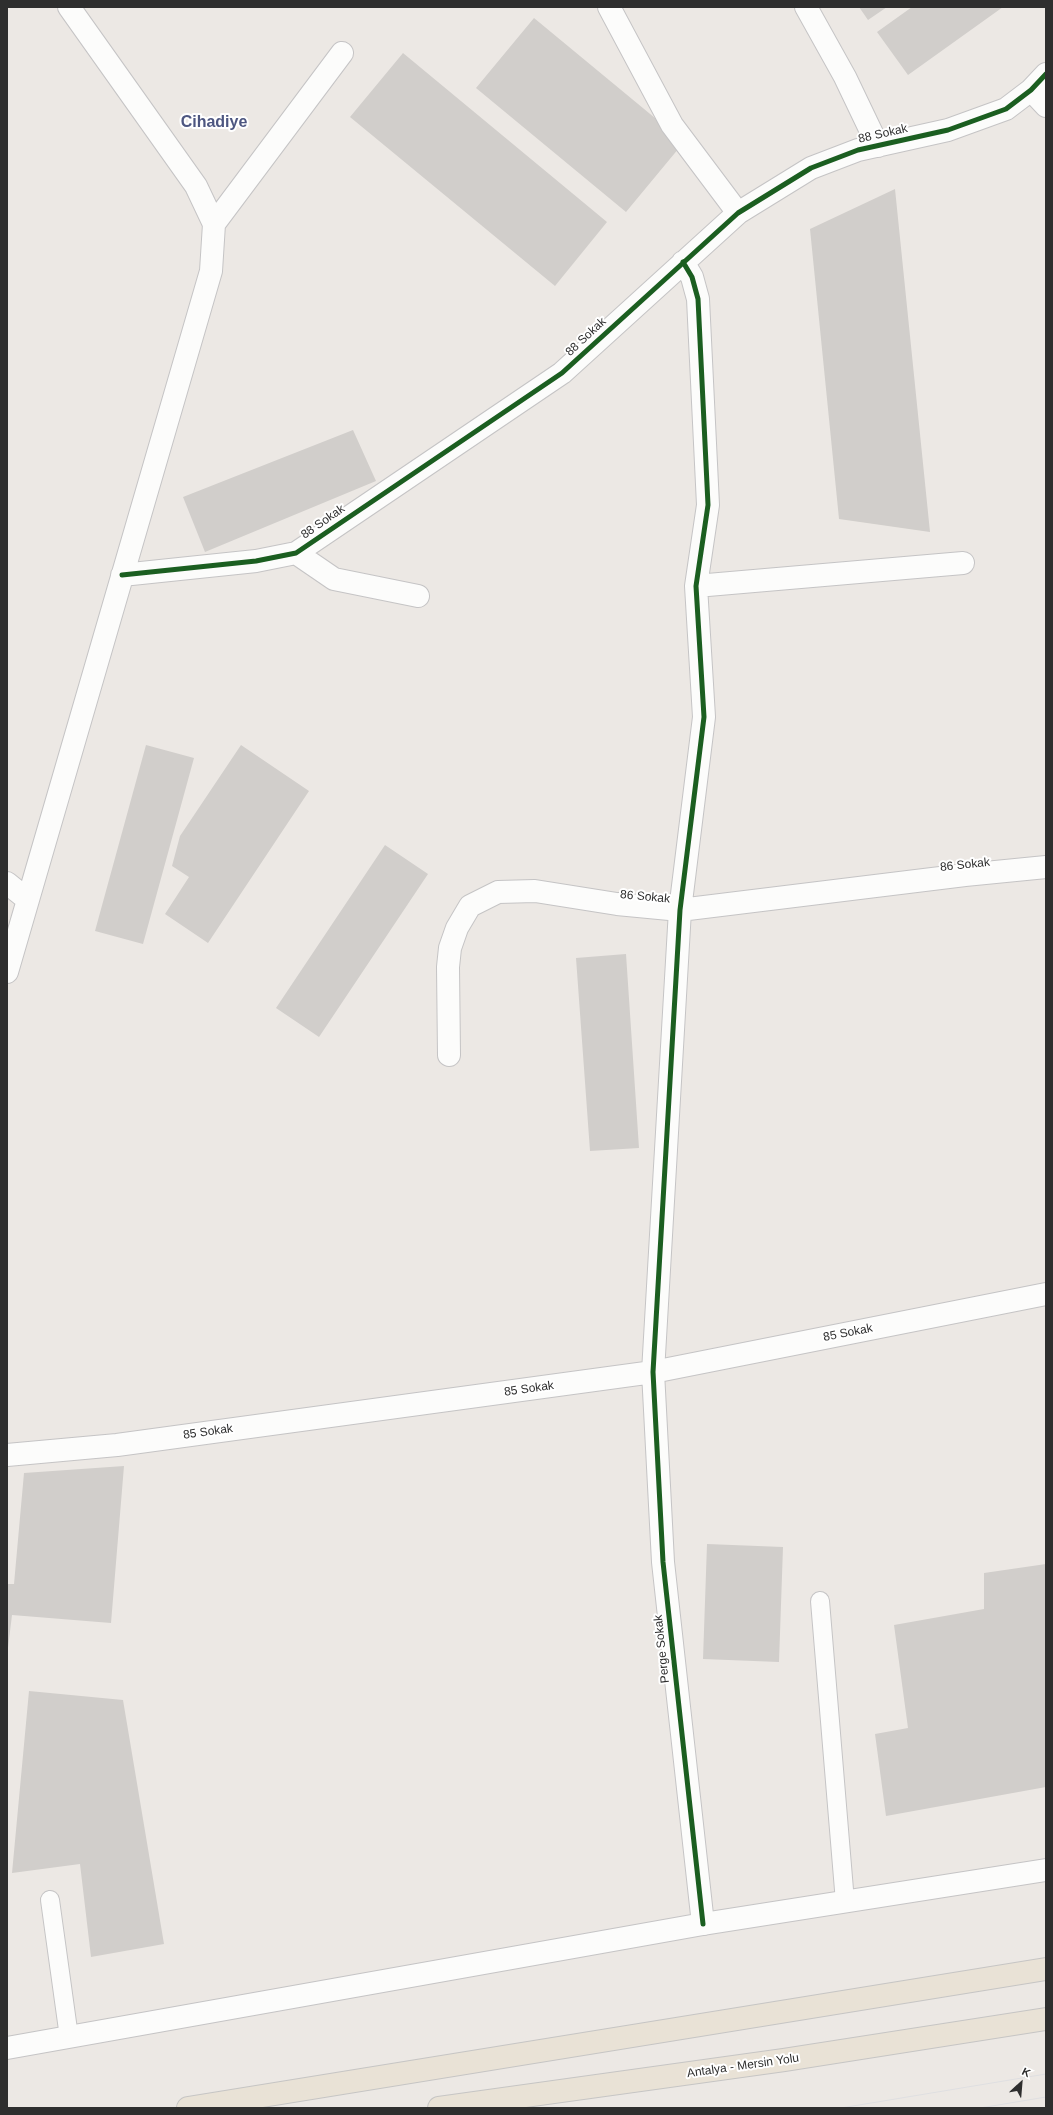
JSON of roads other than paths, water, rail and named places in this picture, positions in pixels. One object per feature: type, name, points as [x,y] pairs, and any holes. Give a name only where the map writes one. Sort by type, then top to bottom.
[{"type":"highway","points":[[188,2108],[1046,1969]]},
{"type":"highway","name":"Antalya - Mersin Yolu","points":[[439,2108],[784,2060],[1046,2019]]},
{"type":"street","points":[[7,972],[211,271],[214,224],[196,186],[69,7]]},
{"type":"street","points":[[609,7],[672,125],[738,213]]},
{"type":"street","points":[[806,7],[845,77],[878,146]]},
{"type":"street","points":[[214,224],[342,53]]},
{"type":"street","points":[[1039,82],[1046,106]]},
{"type":"street","name":"88 Sokak","points":[[122,575],[256,562],[296,553],[562,373],[682,262],[738,213],[812,168],[858,150],[948,130],[1006,110],[1039,82]]},
{"type":"street","name":"Perge Sokak","points":[[682,262],[692,277],[698,299],[707,497],[696,586],[704,717],[680,910],[653,1372],[663,1562],[703,1924]]},
{"type":"street","points":[[296,553],[334,579],[418,596]]},
{"type":"street","points":[[696,586],[963,563]]},
{"type":"street","name":"86 Sokak","points":[[449,1055],[448,967],[450,948],[457,928],[470,906],[498,892],[535,891],[617,904],[680,910],[942,878],[1046,867]]},
{"type":"street","points":[[7,883],[28,900]]},
{"type":"street","name":"85 Sokak","points":[[7,1455],[117,1445],[653,1372],[1046,1294]]},
{"type":"street","points":[[7,2048],[703,1924],[1046,1870]]},
{"type":"lane","points":[[820,1601],[846,1902]]},
{"type":"lane","points":[[50,1900],[69,2037]]},
{"type":"tram line","points":[[841,2108],[1046,2074]]},
{"type":"tram line","points":[[980,2108],[1046,2097]]},
{"type":"district","name":"Cihadiye","points":[[214,123]]}]
